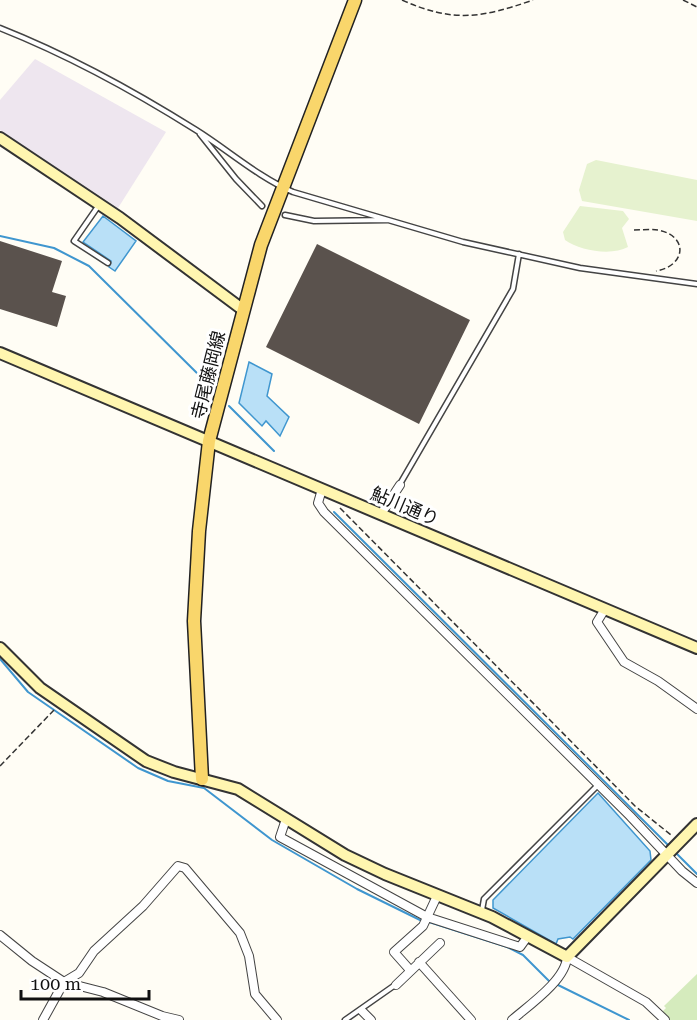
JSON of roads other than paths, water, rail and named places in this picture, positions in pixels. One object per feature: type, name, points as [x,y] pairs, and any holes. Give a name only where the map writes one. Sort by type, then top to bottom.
[{"type":"main road","name":"寺尾藤岡線","points":[[201,778],[194,621],[209,441],[242,309],[261,245],[355,0]]},
{"type":"street","points":[[0,138],[99,204],[242,309]]},
{"type":"street","name":"鮎川通り","points":[[0,353],[697,648]]},
{"type":"street","points":[[381,514],[400,485]]},
{"type":"street","points":[[322,489],[318,503],[324,512],[697,883]]},
{"type":"street","points":[[605,609],[597,622],[624,662],[658,681],[697,709]]},
{"type":"street","points":[[0,648],[19,669],[61,702],[146,761],[174,772],[238,789],[345,855],[437,896],[482,912],[567,957],[646,1002],[665,1020]]},
{"type":"street","points":[[286,819],[280,837],[427,917],[520,947],[528,936]]},
{"type":"street","points":[[512,1020],[552,985],[567,963],[567,957],[697,824]]},
{"type":"street","points":[[43,1020],[64,982],[79,973],[94,951],[164,884],[178,866],[185,868],[240,933],[249,956],[255,994],[277,1020]]},
{"type":"street","points":[[410,970],[394,952],[423,926],[437,896]]},
{"type":"street","points":[[0,935],[32,962],[64,982],[112,995],[162,1016],[178,1020]]},
{"type":"street","points":[[396,985],[440,943]]},
{"type":"street","points":[[419,962],[471,1020]]},
{"type":"street","points":[[362,1011],[371,1020]]},
{"type":"lane","points":[[0,28],[63,55],[189,126],[282,188],[463,242],[580,268],[697,284]]},
{"type":"lane","points":[[189,126],[201,135],[236,179],[262,206]]},
{"type":"lane","points":[[99,204],[74,241],[108,263]]},
{"type":"lane","points":[[285,215],[314,221],[395,220]]},
{"type":"lane","points":[[400,485],[513,289],[519,254]]},
{"type":"lane","points":[[482,912],[484,899],[598,785]]},
{"type":"lane","points":[[345,1020],[362,1011],[396,985]]},
{"type":"water","points":[[103,216],[136,241],[115,271],[109,267],[111,261],[83,242]]},
{"type":"water","points":[[249,362],[272,374],[267,396],[289,417],[280,436],[266,421],[262,426],[239,403]]},
{"type":"water","points":[[598,793],[650,851],[651,860],[573,939],[570,937],[558,939],[556,944],[493,908],[493,900]]},
{"type":"waterway","points":[[0,236],[54,248],[89,266],[209,385]]},
{"type":"waterway","points":[[229,406],[274,451]]},
{"type":"waterway","points":[[334,512],[670,847]]},
{"type":"waterway","points":[[0,659],[28,692],[138,768],[168,781],[204,788],[272,840],[357,889],[420,920]]},
{"type":"waterway","points":[[676,853],[697,874]]},
{"type":"waterway","points":[[429,922],[507,947],[523,955],[550,982]]},
{"type":"waterway","points":[[556,984],[629,1020]]}]
